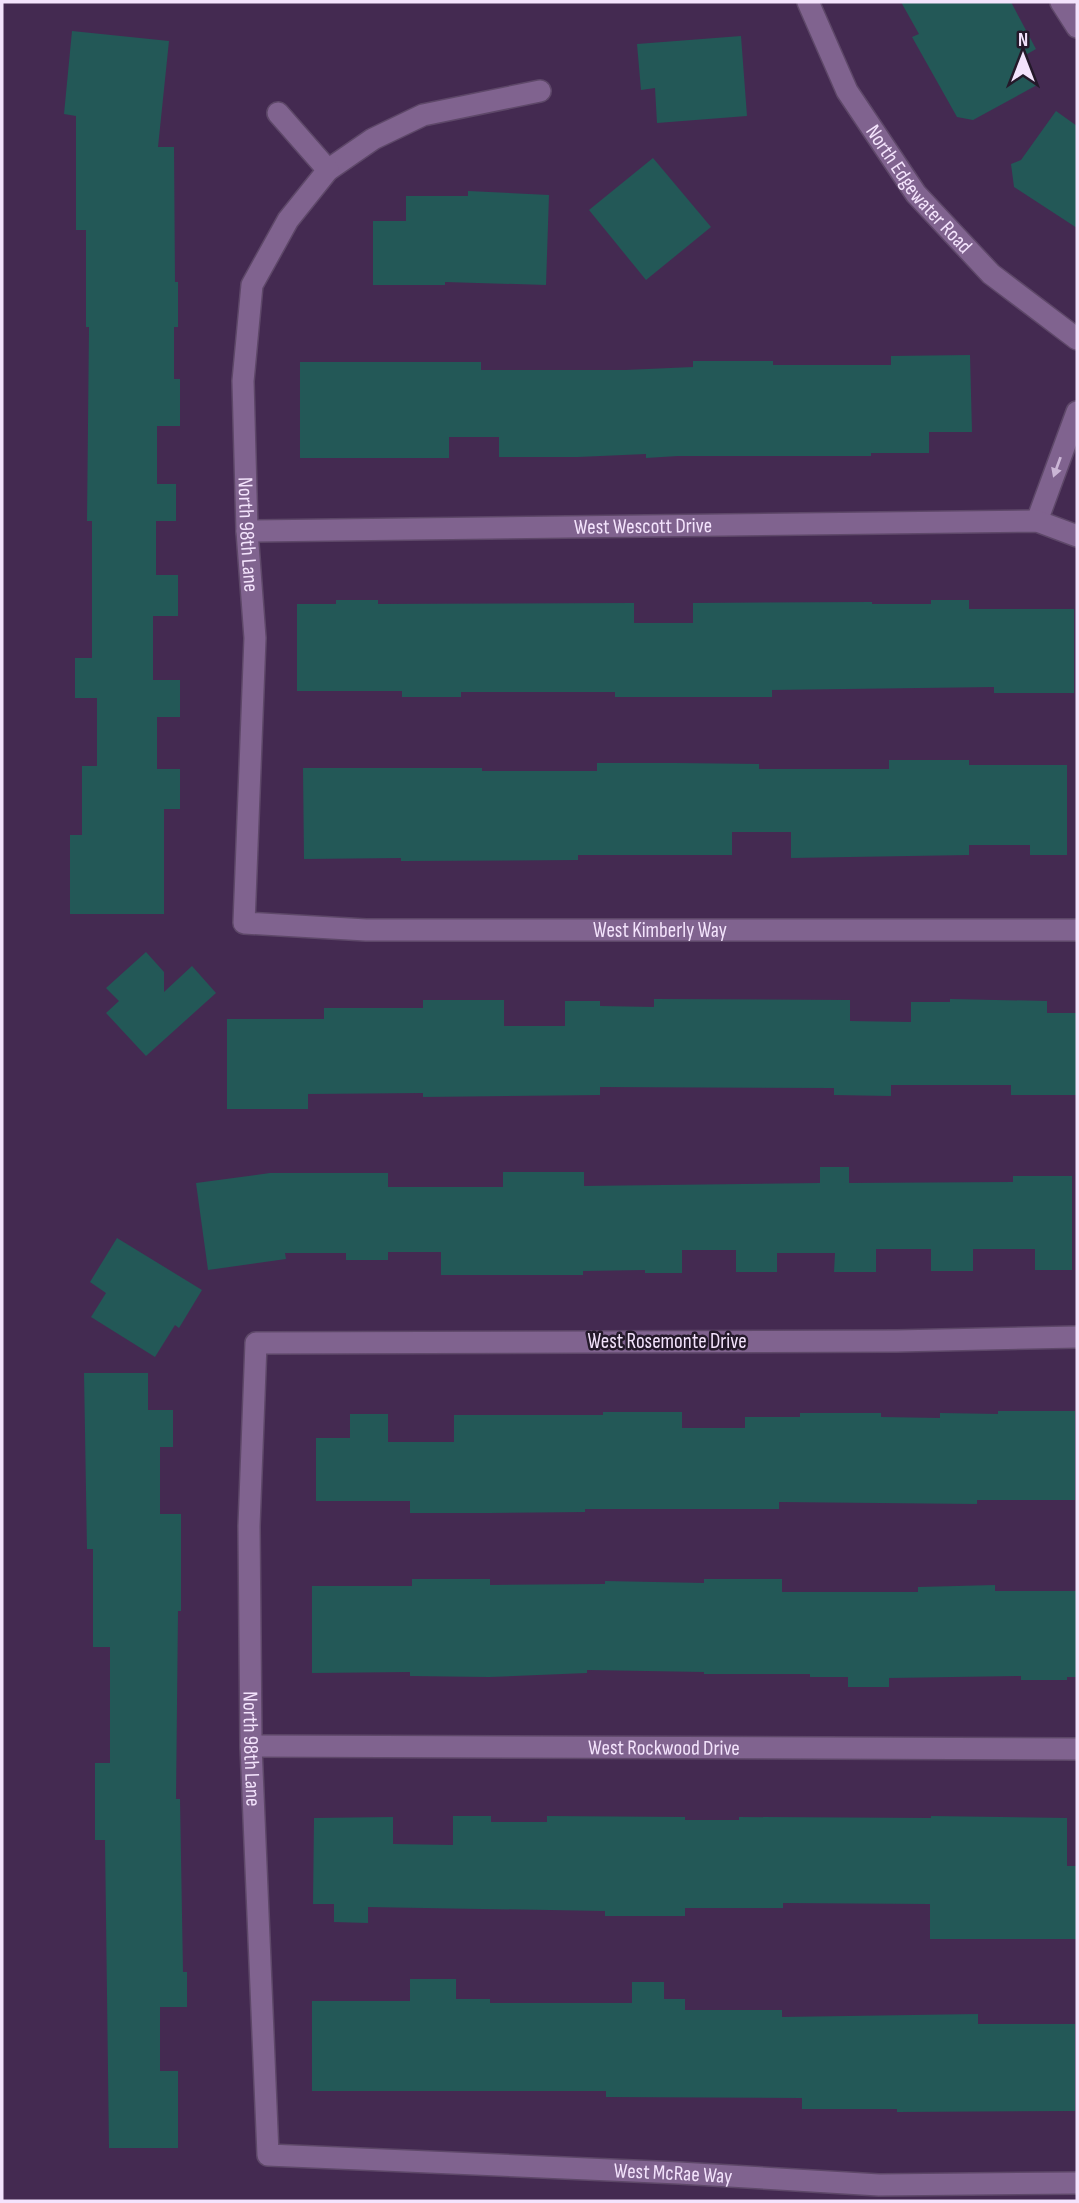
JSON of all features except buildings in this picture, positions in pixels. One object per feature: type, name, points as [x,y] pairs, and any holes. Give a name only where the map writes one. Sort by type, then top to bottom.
[{"type":"street","name":"North Edgewater Road","points":[[807,2],[847,91],[916,194],[991,274],[1077,340]]},
{"type":"street","points":[[1061,2],[1077,27]]},
{"type":"street","name":"North 98th Lane","points":[[244,923],[255,638],[247,531],[243,381],[252,285],[288,220],[328,170],[373,139],[423,115],[540,91]]},
{"type":"street","points":[[278,113],[328,170]]},
{"type":"street","points":[[1037,522],[1077,412]]},
{"type":"street","name":"West Wescott Drive","points":[[247,531],[1037,522],[1077,536]]},
{"type":"street","name":"West Kimberly Way","points":[[244,923],[366,930],[1077,930]]},
{"type":"street","name":"West Rosemonte Drive","points":[[256,1343],[897,1341],[1077,1337]]},
{"type":"street","name":"North 98th Lane","points":[[256,1343],[249,1526],[251,1746],[268,2155]]},
{"type":"street","name":"West Rockwood Drive","points":[[251,1746],[1077,1749]]},
{"type":"street","name":"West McRae Way","points":[[268,2155],[879,2185],[1077,2183]]}]
